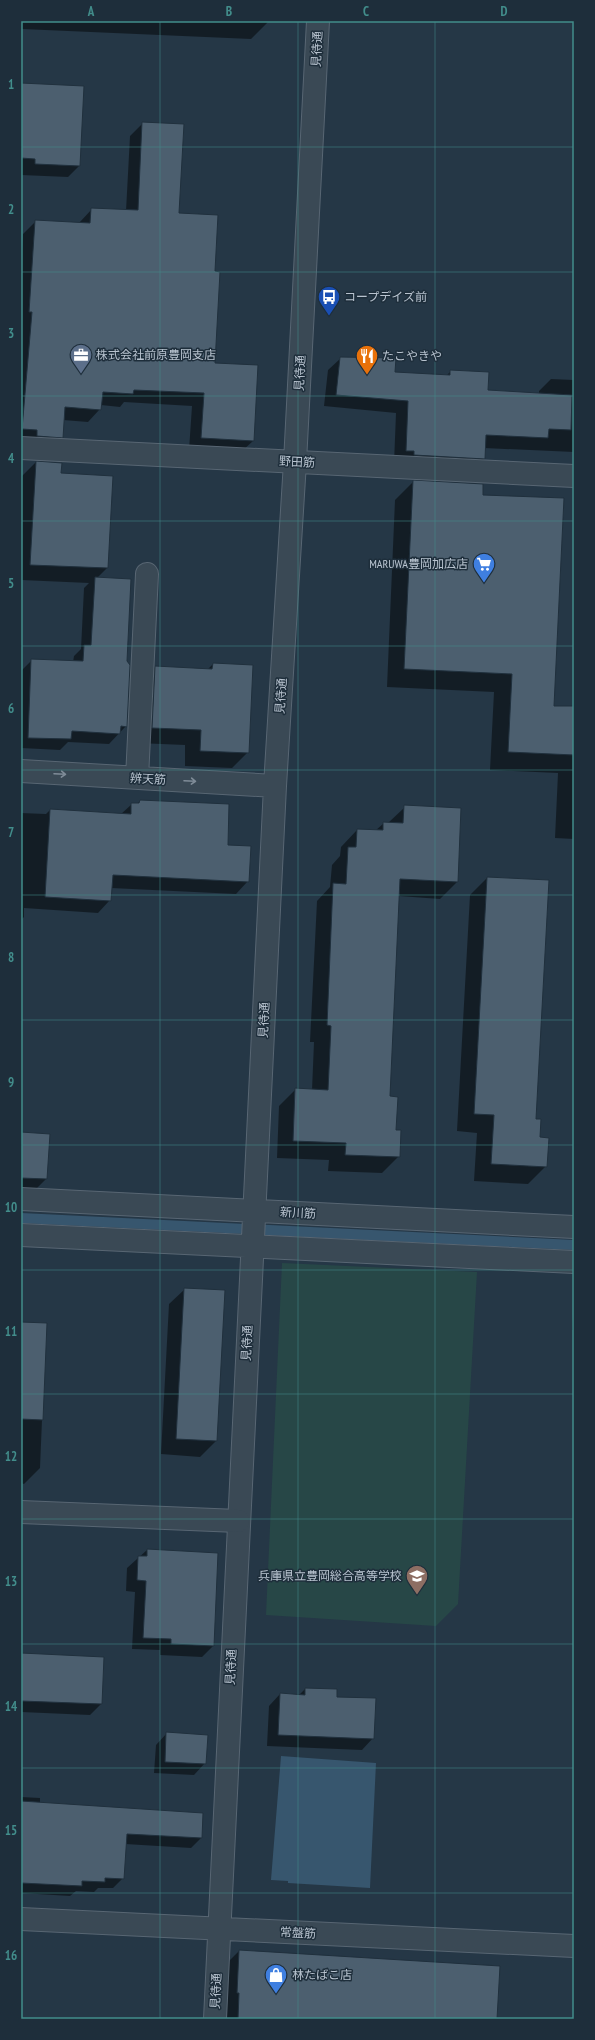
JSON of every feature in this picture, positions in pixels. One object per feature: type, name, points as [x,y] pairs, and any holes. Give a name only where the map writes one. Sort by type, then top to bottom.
[{"type":"street","name":"見待通","points":[[215,2019],[275,786],[295,462],[318,21]]},
{"type":"street","name":"野田筋","points":[[21,448],[574,476]]},
{"type":"street","points":[[137,778],[147,574]]},
{"type":"street","name":"辨天筋","points":[[21,771],[275,786]]},
{"type":"street","name":"新川筋","points":[[21,1199],[574,1227]]},
{"type":"street","points":[[21,1235],[574,1262]]},
{"type":"street","points":[[21,1512],[238,1522]]},
{"type":"street","name":"常盤筋","points":[[21,1919],[574,1946]]},
{"type":"green space","points":[[282,1263],[477,1272],[458,1604],[436,1626],[266,1615]]},
{"type":"water","points":[[281,1756],[376,1763],[370,1888],[288,1883],[288,1881],[271,1880]]},
{"type":"building","points":[[21,83],[84,86],[80,166],[35,164],[35,159],[21,158]]},
{"type":"building","points":[[142,122],[184,124],[179,213],[218,215],[215,271],[220,272],[215,363],[258,365],[254,441],[201,438],[204,393],[134,390],[133,394],[103,392],[101,410],[65,407],[63,438],[37,436],[37,430],[22,429],[32,312],[29,312],[35,220],[90,223],[91,208],[138,210]]},
{"type":"building","points":[[340,357],[396,358],[395,372],[450,375],[450,370],[489,372],[488,390],[572,395],[571,430],[549,429],[548,438],[486,435],[485,459],[414,455],[414,451],[406,451],[408,401],[336,395]]},
{"type":"building","points":[[36,461],[62,463],[61,473],[113,476],[108,568],[30,565]]},
{"type":"building","name":"MARUWA豊岡加広店","points":[[413,480],[483,484],[483,495],[564,498],[554,706],[574,706],[574,755],[508,752],[512,674],[404,669]]},
{"type":"building","points":[[95,577],[131,579],[127,661],[130,665],[127,727],[121,726],[120,734],[72,731],[71,739],[28,738],[31,659],[83,661],[84,645],[91,645]]},
{"type":"building","points":[[213,663],[253,665],[249,753],[200,751],[201,730],[152,728],[155,666],[212,669]]},
{"type":"building","points":[[140,800],[229,804],[228,845],[251,846],[249,882],[113,875],[111,901],[45,897],[50,809],[131,814],[131,803],[139,803]]},
{"type":"building","points":[[404,805],[461,808],[458,882],[400,879],[390,1096],[398,1097],[396,1130],[401,1130],[400,1157],[345,1155],[346,1143],[293,1141],[295,1088],[328,1090],[331,1026],[327,1025],[333,883],[346,884],[348,847],[356,847],[357,829],[383,830],[383,822],[403,823]]},
{"type":"building","points":[[487,877],[549,880],[536,1119],[541,1119],[540,1137],[549,1138],[547,1167],[491,1164],[494,1115],[474,1114]]},
{"type":"building","points":[[21,1132],[50,1134],[47,1179],[21,1178]]},
{"type":"building","points":[[184,1288],[225,1290],[217,1441],[176,1439]]},
{"type":"building","points":[[21,1322],[47,1323],[43,1420],[21,1419]]},
{"type":"building","points":[[147,1549],[218,1553],[214,1646],[171,1644],[171,1639],[143,1638],[146,1581],[137,1580],[138,1556],[147,1556]]},
{"type":"building","points":[[21,1653],[104,1657],[102,1704],[21,1701]]},
{"type":"building","points":[[305,1688],[337,1689],[337,1697],[376,1698],[374,1739],[278,1735],[280,1693],[305,1695]]},
{"type":"building","points":[[166,1732],[208,1735],[206,1764],[165,1762]]},
{"type":"building","points":[[21,1801],[203,1813],[202,1838],[127,1834],[124,1879],[105,1878],[105,1882],[82,1881],[82,1886],[21,1883]]},
{"type":"building","points":[[239,1950],[500,1966],[497,2019],[238,2019],[239,1993],[237,1993]]},
{"type":"waterway","points":[[21,1218],[574,1245]]},
{"type":"place","name":"コープデイズ前","points":[[329,316]]},
{"type":"place","name":"株式会社前原豊岡支店","points":[[81,374]]},
{"type":"place","name":"たこやきや","points":[[367,376]]},
{"type":"place","name":"MARUWA豊岡加広店","points":[[484,584]]},
{"type":"place","name":"兵庫県立豊岡総合高等学校","points":[[417,1596]]},
{"type":"place","name":"林たばこ店","points":[[276,1994]]}]
